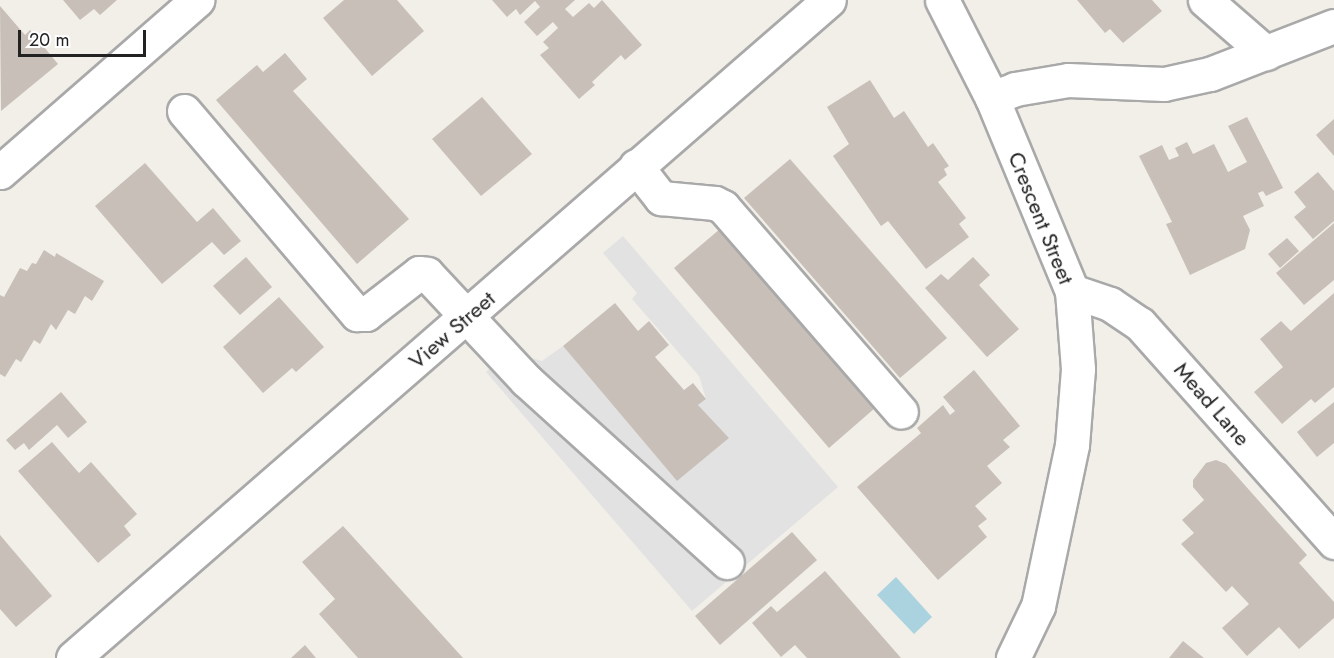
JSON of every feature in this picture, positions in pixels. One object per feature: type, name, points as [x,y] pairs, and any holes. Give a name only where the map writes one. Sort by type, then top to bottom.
[{"type":"street","points":[[0,172],[197,0]]},
{"type":"street","name":"View Street","points":[[73,658],[829,0]]},
{"type":"street","name":"Crescent Street","points":[[942,0],[992,98],[1072,291],[1077,369],[1072,445],[1038,606],[1013,658]]},
{"type":"street","points":[[1205,0],[1266,53]]},
{"type":"street","points":[[992,98],[1015,89],[1068,80],[1164,84],[1210,74],[1334,26]]},
{"type":"street","points":[[184,111],[357,314],[366,314],[419,273],[432,278],[526,380],[727,562]]},
{"type":"street","points":[[636,166],[661,198],[715,203],[723,207],[901,412]]},
{"type":"street","name":"Mead Lane","points":[[1072,291],[1110,304],[1140,324],[1334,542]]},
{"type":"shaded area","points":[[623,236],[838,487],[692,611],[486,372],[510,352],[542,361],[563,346],[677,481],[729,438],[698,405],[706,399],[699,376],[632,299],[637,293],[603,253]]},
{"type":"water","points":[[896,577],[932,617],[914,634],[877,595]]},
{"type":"building","points":[[63,0],[117,0],[100,15],[94,9],[80,20]]},
{"type":"building","points":[[344,0],[397,0],[424,31],[372,76],[323,18]]},
{"type":"building","points":[[492,0],[575,0],[565,9],[573,17],[589,3],[594,8],[602,0],[642,45],[625,60],[621,55],[592,82],[595,85],[579,99],[540,55],[549,48],[543,42],[558,28],[553,22],[537,36],[524,22],[540,7],[535,1],[520,15],[516,9],[507,17]]},
{"type":"building","points":[[1077,0],[1152,0],[1162,11],[1123,43],[1110,29],[1105,33]]},
{"type":"building","points":[[0,6],[25,35],[30,30],[58,64],[1,111]]},
{"type":"building","points":[[285,53],[307,79],[293,91],[409,219],[357,264],[216,100],[257,65],[263,72]]},
{"type":"building","points":[[870,80],[894,118],[904,111],[928,147],[933,143],[949,166],[944,169],[947,175],[938,182],[966,218],[959,224],[969,237],[926,269],[888,221],[881,226],[833,156],[849,144],[827,107]]},
{"type":"building","points":[[482,97],[532,154],[481,196],[432,139]]},
{"type":"building","points":[[1247,117],[1283,188],[1266,196],[1263,191],[1258,193],[1264,206],[1243,216],[1250,230],[1245,249],[1190,275],[1166,224],[1172,222],[1139,156],[1162,145],[1169,160],[1179,156],[1175,148],[1187,142],[1193,154],[1214,144],[1228,172],[1247,162],[1228,126]]},
{"type":"building","points":[[1334,119],[1334,156],[1316,135]]},
{"type":"building","points":[[790,159],[947,338],[900,378],[744,198]]},
{"type":"building","points":[[145,163],[197,222],[213,208],[241,241],[224,255],[212,242],[162,284],[95,206]]},
{"type":"building","points":[[1318,172],[1334,191],[1334,221],[1313,239],[1294,217],[1306,207],[1294,192]]},
{"type":"building","points":[[1334,223],[1334,280],[1304,305],[1276,273]]},
{"type":"building","points":[[720,229],[875,408],[829,448],[674,268]]},
{"type":"building","points":[[1287,238],[1299,251],[1280,268],[1268,254]]},
{"type":"building","points":[[44,250],[55,257],[56,253],[104,281],[92,301],[85,296],[75,314],[68,310],[56,330],[51,324],[40,344],[34,340],[21,362],[16,359],[5,377],[0,374],[0,295],[4,297],[20,268],[27,271],[32,263],[36,264]]},
{"type":"building","points":[[246,257],[272,287],[240,315],[213,286]]},
{"type":"building","points":[[973,257],[990,275],[979,285],[1019,329],[987,357],[925,288],[941,274],[948,280]]},
{"type":"building","points":[[1334,293],[1334,387],[1315,403],[1311,399],[1282,424],[1254,392],[1283,367],[1260,339],[1281,321],[1291,331]]},
{"type":"building","points":[[279,297],[324,347],[296,372],[292,368],[263,393],[223,347]]},
{"type":"building","points":[[615,303],[638,331],[649,321],[669,345],[655,357],[684,390],[693,383],[706,399],[698,405],[729,438],[677,481],[563,346]]},
{"type":"building","points":[[974,370],[1020,426],[1003,440],[1010,447],[987,466],[1002,483],[975,506],[987,519],[978,526],[987,537],[938,580],[857,487],[921,433],[917,428],[943,405],[950,415],[955,411],[943,397]]},
{"type":"building","points":[[61,392],[87,422],[68,438],[57,425],[29,450],[24,443],[15,450],[6,440]]},
{"type":"building","points":[[1334,402],[1334,443],[1317,457],[1297,432]]},
{"type":"building","points":[[52,442],[79,473],[91,462],[137,514],[124,526],[131,535],[98,563],[18,471]]},
{"type":"building","points":[[1216,460],[1226,464],[1307,555],[1299,563],[1334,602],[1334,618],[1299,649],[1279,627],[1247,656],[1222,628],[1249,604],[1232,586],[1226,592],[1181,544],[1194,533],[1182,520],[1204,500],[1193,487],[1193,480],[1206,463]]},
{"type":"building","points":[[343,526],[463,658],[358,658],[319,614],[335,599],[302,562]]},
{"type":"building","points":[[792,532],[817,560],[720,645],[695,616]]},
{"type":"building","points":[[0,535],[52,596],[16,627],[0,609]]},
{"type":"building","points":[[825,571],[901,658],[807,658],[795,645],[781,657],[752,623],[771,606],[777,612]]},
{"type":"building","points":[[1183,641],[1204,658],[1169,658]]},
{"type":"building","points":[[305,645],[316,658],[291,658]]}]
